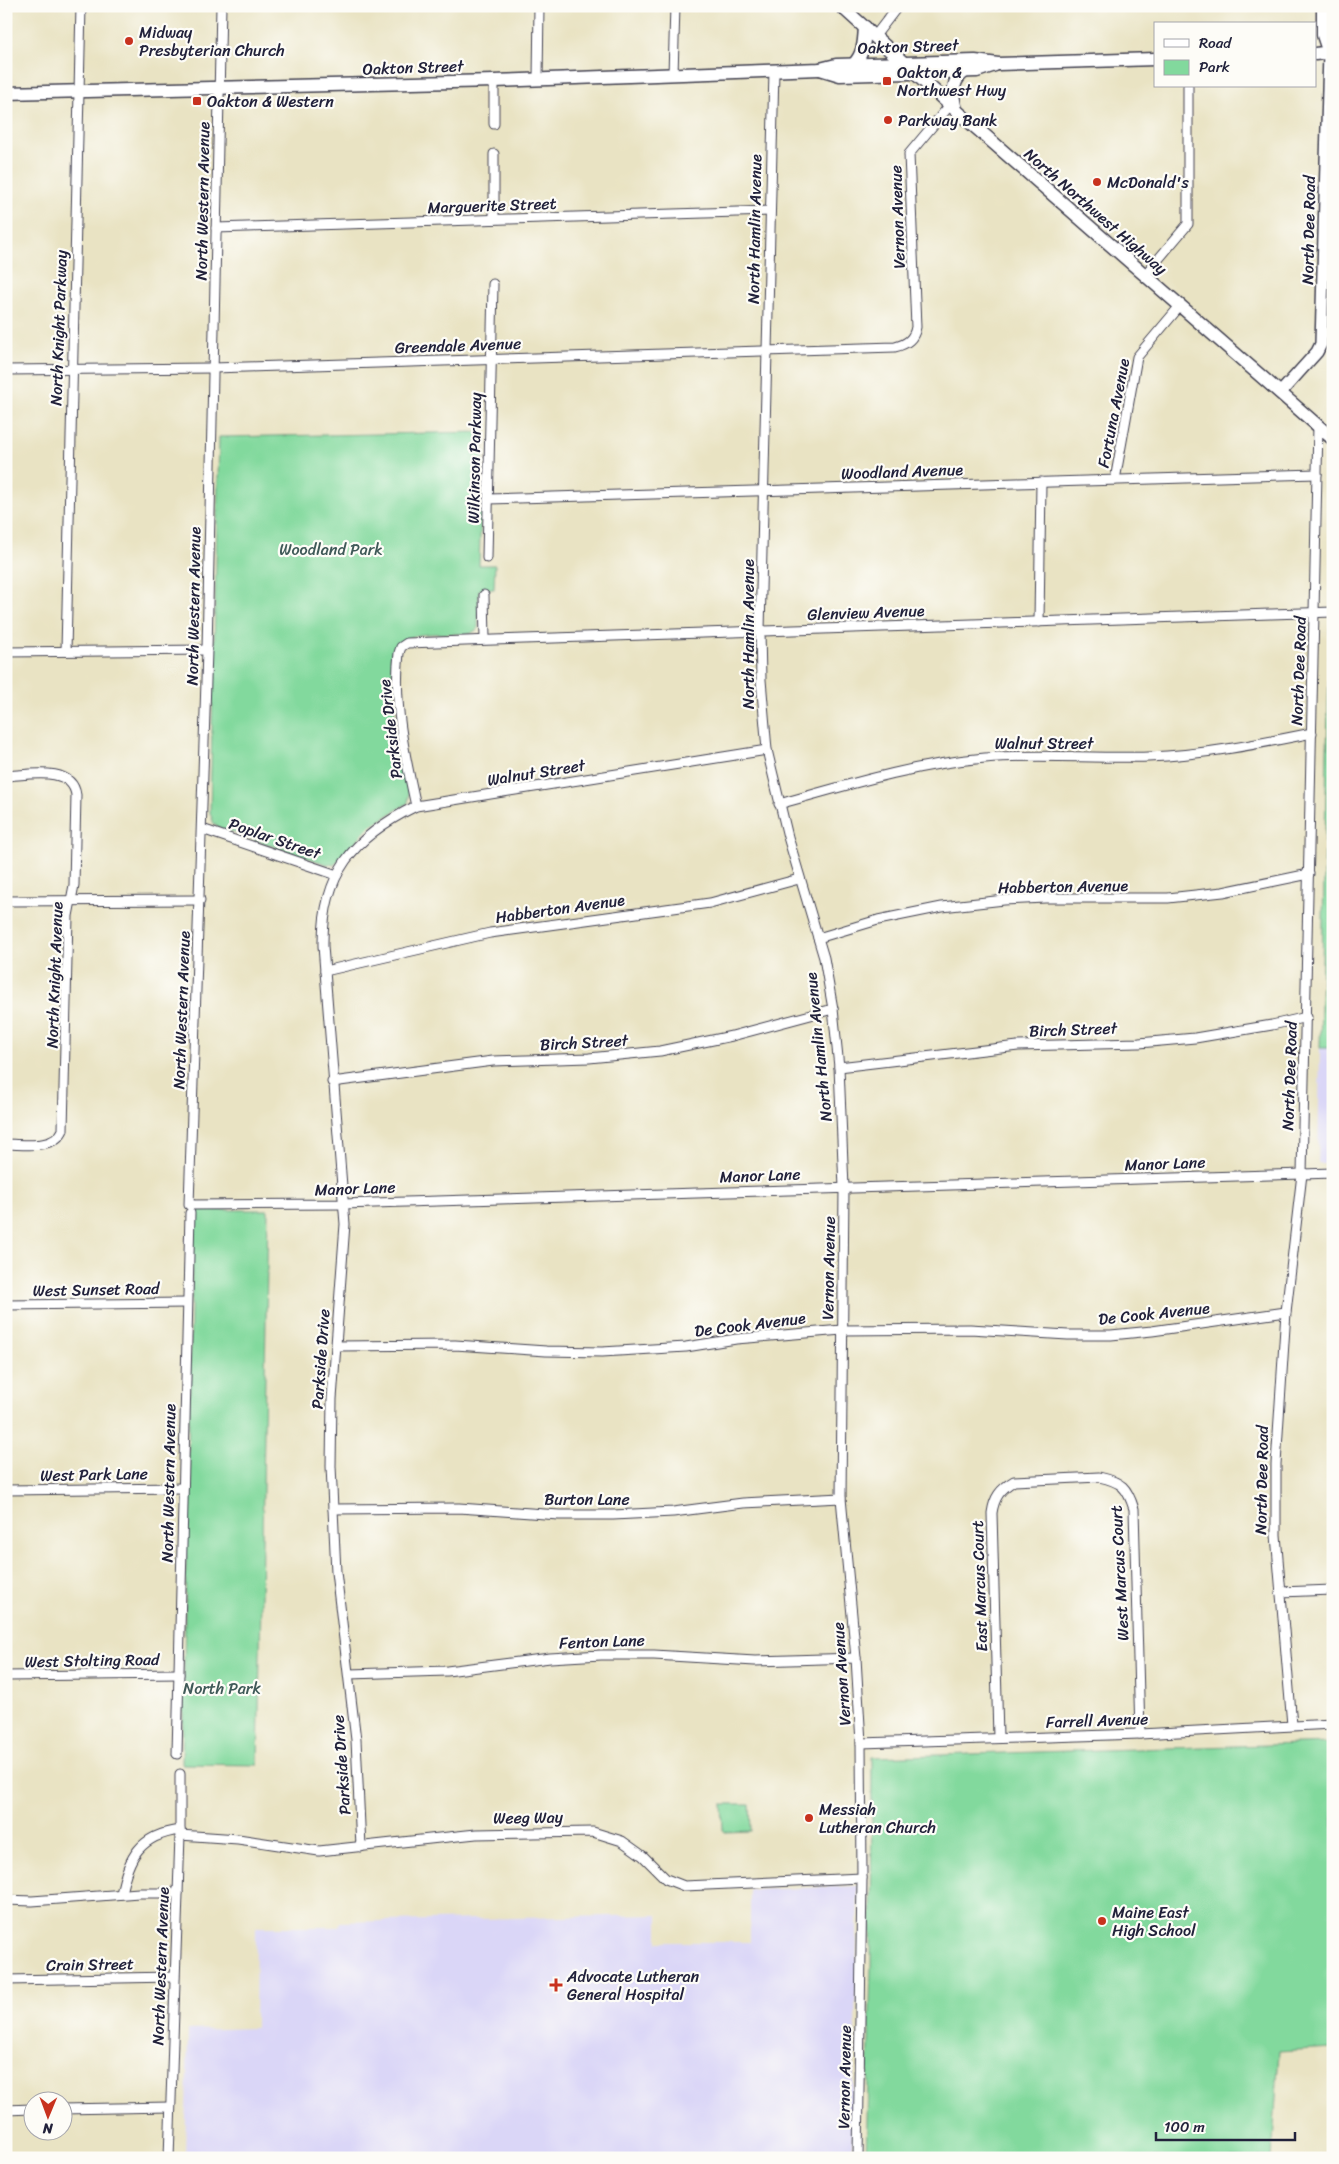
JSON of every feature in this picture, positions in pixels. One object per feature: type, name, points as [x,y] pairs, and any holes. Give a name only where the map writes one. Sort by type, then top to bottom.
[{"type":"main road","name":"North Northwest Highway","points":[[841,6],[952,108],[1333,438]]},
{"type":"main road","name":"North Dee Road","points":[[1323,6],[1323,35],[1332,51]]},
{"type":"main road","points":[[854,64],[861,57],[870,31]]},
{"type":"main road","points":[[1316,54],[1332,51]]},
{"type":"main road","name":"Oakton Street","points":[[820,70],[836,65],[976,60],[998,64],[1154,60]]},
{"type":"main road","name":"Oakton Street","points":[[6,93],[494,81],[774,71],[820,70],[840,75],[914,73],[985,69],[998,64]]},
{"type":"main road","points":[[952,108],[955,84],[960,74],[966,71]]},
{"type":"street","name":"North Knight Parkway","points":[[66,651],[71,369],[81,6]]},
{"type":"street","name":"North Western Avenue","points":[[177,1754],[189,1209],[207,650],[221,6]]},
{"type":"street","points":[[538,79],[539,6]]},
{"type":"street","points":[[673,75],[675,6]]},
{"type":"street","points":[[870,31],[898,6]]},
{"type":"street","name":"North Dee Road","points":[[1281,392],[1317,352],[1327,334],[1332,51]]},
{"type":"street","name":"North Hamlin Avenue","points":[[774,71],[760,630],[762,697],[767,750],[779,804],[799,879],[818,938],[833,1009],[839,1067],[844,1188]]},
{"type":"street","points":[[494,81],[494,124]]},
{"type":"street","points":[[1145,275],[1188,224],[1188,88]]},
{"type":"street","name":"Vernon Avenue","points":[[910,340],[915,333],[916,327],[909,154],[952,108]]},
{"type":"street","points":[[494,154],[494,220]]},
{"type":"street","name":"Marguerite Street","points":[[216,228],[770,212]]},
{"type":"street","name":"Wilkinson Parkway","points":[[487,558],[493,284]]},
{"type":"street","name":"Fortuna Avenue","points":[[1115,480],[1136,357],[1180,306]]},
{"type":"street","name":"Greendale Avenue","points":[[6,370],[213,368],[895,347],[910,340]]},
{"type":"street","name":"North Dee Road","points":[[1292,1725],[1276,1535],[1276,1464],[1286,1312],[1302,1174],[1307,1018],[1318,426]]},
{"type":"street","name":"Woodland Avenue","points":[[488,499],[1317,474]]},
{"type":"street","points":[[1039,622],[1041,482]]},
{"type":"street","points":[[484,595],[485,639]]},
{"type":"street","name":"Glenview Avenue","points":[[402,647],[408,643],[416,642],[485,639],[1333,612]]},
{"type":"street","name":"Parkside Drive","points":[[402,647],[398,661],[398,697],[404,749],[416,806]]},
{"type":"street","points":[[6,652],[207,650]]},
{"type":"street","name":"Walnut Street","points":[[779,804],[899,772],[957,762],[1013,756],[1120,758],[1176,756],[1203,753],[1312,733]]},
{"type":"street","name":"Walnut Street","points":[[337,875],[351,854],[374,831],[416,806],[767,750]]},
{"type":"street","name":"North Knight Avenue","points":[[6,776],[54,775],[65,777],[72,781],[76,795],[74,885],[68,916],[64,1124],[61,1135],[46,1144],[6,1144]]},
{"type":"street","name":"Poplar Street","points":[[202,829],[337,875]]},
{"type":"street","name":"Habberton Avenue","points":[[818,938],[878,920],[942,906],[1036,899],[1168,898],[1223,892],[1309,874]]},
{"type":"street","name":"Parkside Drive","points":[[337,875],[329,893],[324,919],[323,946],[345,1237],[331,1436],[336,1572],[356,1740],[361,1847]]},
{"type":"street","name":"Habberton Avenue","points":[[325,971],[490,933],[710,903],[799,879]]},
{"type":"street","points":[[6,901],[200,900]]},
{"type":"street","name":"Birch Street","points":[[332,1082],[493,1061],[588,1058],[660,1051],[732,1036],[833,1009]]},
{"type":"street","name":"Birch Street","points":[[839,1067],[1018,1046],[1195,1038],[1307,1018]]},
{"type":"street","name":"Manor Lane","points":[[189,1209],[1333,1173]]},
{"type":"street","name":"Vernon Avenue","points":[[844,1188],[841,1498],[856,1658],[861,1743],[862,1878],[858,2158]]},
{"type":"street","name":"West Sunset Road","points":[[6,1306],[187,1304]]},
{"type":"street","name":"De Cook Avenue","points":[[336,1346],[454,1345],[546,1352],[602,1352],[686,1347],[736,1339],[842,1330],[970,1329],[1068,1335],[1111,1334],[1152,1331],[1286,1312]]},
{"type":"street","name":"West Marcus Court","points":[[1051,1478],[1099,1477],[1112,1480],[1129,1493],[1134,1510],[1140,1734]]},
{"type":"street","name":"East Marcus Court","points":[[998,1737],[993,1501],[1005,1486],[1014,1481],[1051,1478]]},
{"type":"street","name":"West Park Lane","points":[[6,1490],[183,1488]]},
{"type":"street","name":"Burton Lane","points":[[333,1509],[459,1508],[559,1515],[613,1515],[673,1512],[743,1503],[841,1498]]},
{"type":"street","points":[[1280,1592],[1333,1590]]},
{"type":"street","name":"Fenton Lane","points":[[349,1674],[448,1671],[550,1658],[601,1655],[654,1655],[755,1661],[856,1658]]},
{"type":"street","name":"West Stolting Road","points":[[6,1676],[179,1674]]},
{"type":"street","name":"Farrell Avenue","points":[[861,1743],[998,1737],[1140,1734],[1333,1724]]},
{"type":"street","name":"North Western Avenue","points":[[169,2158],[180,1832],[180,1774]]},
{"type":"street","name":"Weeg Way","points":[[121,1894],[126,1869],[146,1842],[157,1835],[180,1832],[319,1850],[476,1834],[593,1832],[622,1841],[643,1856],[666,1879],[684,1886],[862,1878]]},
{"type":"street","points":[[6,1900],[32,1901],[121,1894],[178,1893]]},
{"type":"street","name":"Crain Street","points":[[6,1980],[174,1978]]},
{"type":"street","points":[[72,2109],[170,2107]]},
{"type":"street","points":[[6,2110],[22,2109]]},
{"type":"shaded area","points":[[1320,1048],[1333,1048],[1333,1163],[1318,1163]]},
{"type":"shaded area","name":"Advocate Lutheran General Hospital","points":[[858,1886],[852,2158],[185,2158],[188,2030],[255,2028],[256,1927],[339,1927],[340,1922],[658,1915],[658,1942],[750,1942],[750,1890]]},
{"type":"green space","name":"Woodland Park","points":[[484,432],[479,565],[495,565],[494,589],[479,590],[478,629],[470,634],[424,634],[413,636],[395,646],[391,655],[396,731],[409,794],[408,803],[369,827],[334,865],[326,864],[220,828],[214,824],[210,813],[219,437]]},
{"type":"green space","points":[[1330,627],[1333,627],[1333,1048],[1320,1048]]},
{"type":"green space","name":"North Park","points":[[193,1210],[268,1210],[258,1765],[182,1764]]},
{"type":"green space","name":"Maine East High School","points":[[1333,1743],[1333,2048],[1279,2051],[1272,2158],[866,2158],[871,1966],[872,1757]]},
{"type":"green space","points":[[722,1804],[750,1804],[751,1831],[725,1832],[723,1830]]},
{"type":"place","name":"Midway Presbyterian Church","points":[[129,41]]},
{"type":"place","name":"Oakton & Northwest Hwy","points":[[887,81]]},
{"type":"place","name":"Oakton & Western","points":[[197,101]]},
{"type":"place","name":"Parkway Bank","points":[[888,120]]},
{"type":"place","name":"McDonald's","points":[[1097,182]]},
{"type":"place","name":"Messiah Lutheran Church","points":[[809,1818]]},
{"type":"place","name":"Maine East High School","points":[[1102,1921]]},
{"type":"place","name":"Advocate Lutheran General Hospital","points":[[556,1985]]}]
